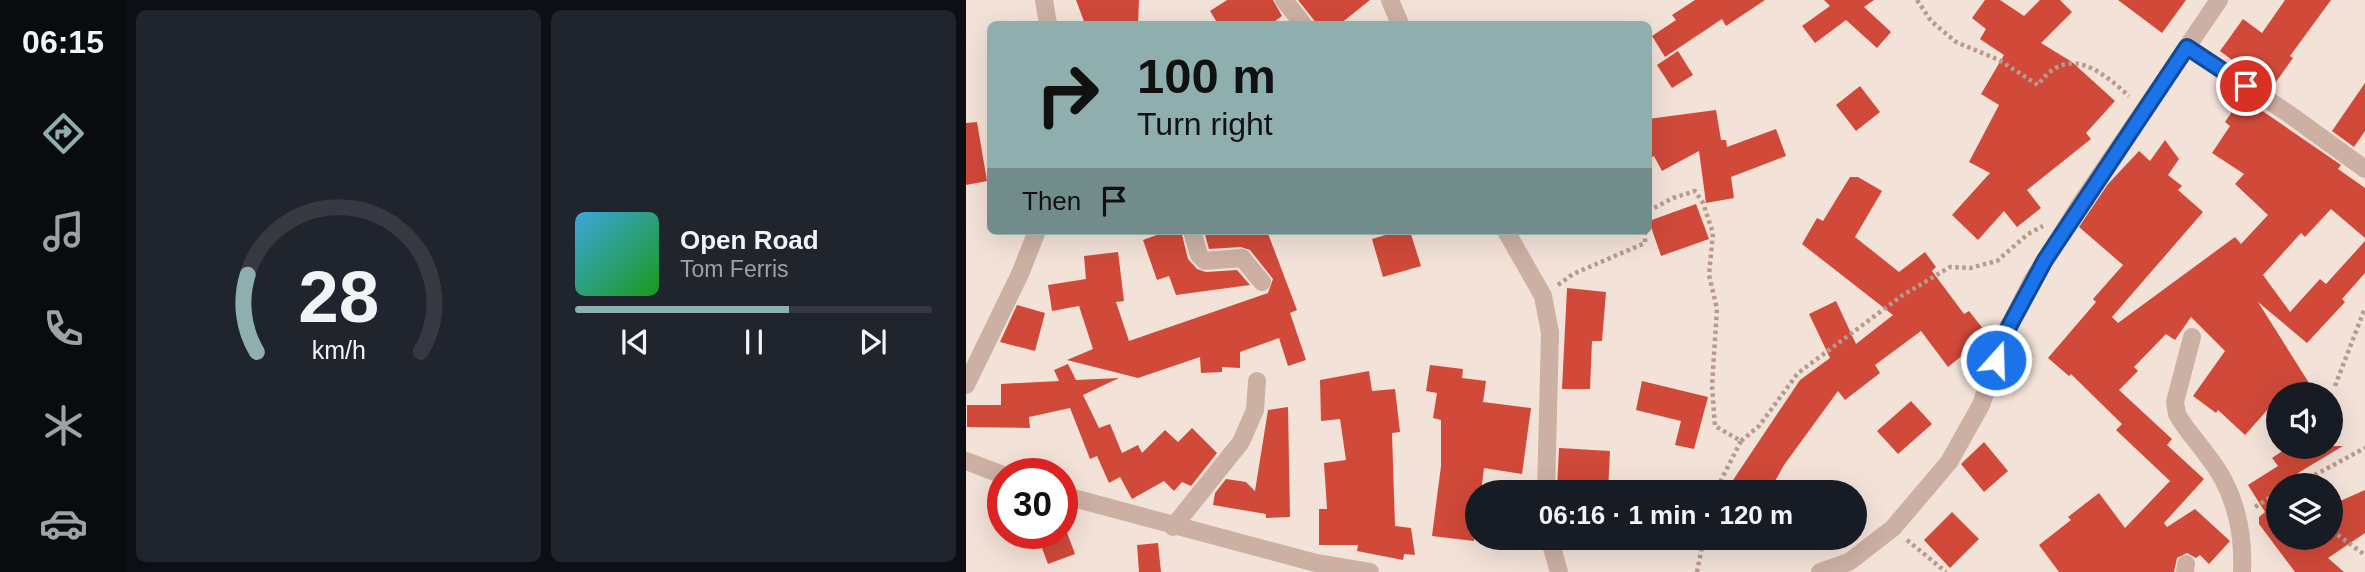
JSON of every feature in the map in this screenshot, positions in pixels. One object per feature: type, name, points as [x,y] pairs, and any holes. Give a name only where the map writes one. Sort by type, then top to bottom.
[{"type":"street","points":[[1044,0],[1048,21]]},
{"type":"street","points":[[1284,0],[1301,21]]},
{"type":"street","points":[[1390,0],[1400,21]]},
{"type":"street","points":[[1820,572],[1849,562],[1893,527],[1949,462],[1981,405],[2005,334],[2032,281],[2219,0]]},
{"type":"street","points":[[2187,47],[2289,114],[2365,169]]},
{"type":"street","points":[[966,385],[1020,274],[1035,235]]},
{"type":"street","points":[[1193,235],[1199,255],[1205,261],[1242,258],[1262,282]]},
{"type":"street","points":[[1508,235],[1543,296],[1550,355],[1546,480]]},
{"type":"street","points":[[2192,337],[2175,402],[2177,414],[2223,479],[2238,517],[2242,572]]},
{"type":"street","points":[[1173,527],[1241,442],[1255,410],[1257,381]]},
{"type":"street","points":[[966,461],[987,469]]},
{"type":"street","points":[[1078,500],[1316,563],[1370,572]]},
{"type":"street","points":[[1553,550],[1559,572]]},
{"type":"path","points":[[1917,0],[1931,21],[1956,43],[1999,60],[2038,85],[2049,71],[2065,65],[2091,65],[2146,108]]},
{"type":"path","points":[[1652,209],[1695,191],[1703,203],[1713,233],[1709,275],[1717,309],[1712,386],[1715,426],[1741,440]]},
{"type":"path","points":[[1721,480],[1741,440],[1759,426],[1798,373],[1903,295],[1950,267],[1970,268],[1997,261],[2028,233],[2046,224]]},
{"type":"path","points":[[1543,296],[1573,274],[1644,243],[1645,235]]},
{"type":"path","points":[[2336,382],[2365,308]]},
{"type":"path","points":[[2320,473],[2365,448]]},
{"type":"path","points":[[2238,517],[2266,500]]},
{"type":"path","points":[[1893,527],[1946,572]]},
{"type":"path","points":[[2343,539],[2365,555]]},
{"type":"path","points":[[1697,572],[1701,550]]},
{"type":"building","points":[[1076,0],[1139,0],[1138,21],[1084,21]]},
{"type":"building","points":[[1227,0],[1273,0],[1282,16],[1275,21],[1216,21],[1210,11]]},
{"type":"building","points":[[1298,0],[1370,0],[1344,21],[1315,21]]},
{"type":"building","points":[[1695,0],[1765,0],[1726,26],[1722,19],[1665,57],[1652,36],[1676,20],[1672,15]]},
{"type":"building","points":[[1824,0],[1874,0],[1864,7],[1891,32],[1877,48],[1846,20],[1815,43],[1802,26],[1830,6]]},
{"type":"building","points":[[1985,0],[2000,0],[2024,16],[2040,0],[2060,0],[2072,12],[2041,43],[2072,62],[2115,101],[2086,133],[2091,139],[2027,190],[2041,208],[2017,227],[2004,211],[1978,240],[1952,215],[1990,173],[1969,162],[1999,105],[1981,94],[2004,55],[1980,39],[1986,29],[1972,18]]},
{"type":"building","points":[[2118,0],[2186,0],[2162,33]]},
{"type":"building","points":[[2285,0],[2331,0],[2290,56],[2293,58],[2271,89],[2220,51],[2243,19],[2262,33]]},
{"type":"building","points":[[1678,51],[1693,75],[1672,88],[1657,65]]},
{"type":"building","points":[[2365,83],[2365,131],[2354,147],[2332,131]]},
{"type":"building","points":[[1860,86],[1880,112],[1856,131],[1836,105]]},
{"type":"building","points":[[2242,97],[2341,165],[2338,169],[2365,188],[2365,238],[2331,209],[2305,237],[2301,233],[2263,275],[2290,312],[2320,279],[2326,284],[2365,241],[2365,273],[2342,299],[2345,302],[2307,343],[2258,302],[2308,382],[2266,382],[2266,411],[2245,435],[2218,410],[2216,413],[2193,396],[2225,351],[2191,317],[2175,340],[2166,334],[2134,367],[2138,371],[2119,390],[2172,439],[2167,445],[2204,479],[2164,523],[2167,527],[2195,509],[2230,541],[2209,564],[2200,555],[2196,558],[2187,553],[2177,558],[2174,572],[2059,572],[2039,545],[2071,520],[2068,517],[2099,493],[2125,528],[2170,481],[2116,430],[2122,424],[2071,374],[2069,376],[2048,358],[2096,302],[2093,299],[2123,265],[2079,227],[2108,184],[2139,151],[2150,161],[2165,140],[2179,159],[2168,175],[2182,186],[2178,190],[2203,212],[2112,317],[2118,323],[2235,237],[2241,244],[2268,215],[2235,184],[2244,174],[2212,153],[2230,126],[2225,122]]},
{"type":"building","points":[[1716,110],[1721,140],[1726,140],[1727,147],[1776,129],[1786,156],[1731,177],[1734,198],[1706,203],[1699,151],[1662,171],[1654,156],[1652,157],[1652,118]]},
{"type":"building","points":[[977,122],[987,181],[966,185],[966,123]]},
{"type":"building","points":[[1850,177],[1858,177],[1882,191],[1855,237],[1899,272],[1925,252],[1936,267],[1932,271],[1964,314],[1969,311],[1988,335],[1948,367],[1921,331],[1875,365],[1880,373],[1845,400],[1838,391],[1776,480],[1733,480],[1800,380],[1830,358],[1809,314],[1836,301],[1856,344],[1893,315],[1802,244],[1817,218],[1823,221]]},
{"type":"building","points":[[1696,204],[1709,239],[1661,256],[1652,230],[1652,220]]},
{"type":"building","points":[[1157,235],[1182,235],[1188,259],[1197,269],[1206,272],[1237,270],[1250,285],[1176,295],[1169,276],[1157,280],[1143,240]]},
{"type":"building","points":[[1205,235],[1269,235],[1297,310],[1290,313],[1306,360],[1288,366],[1279,338],[1240,352],[1240,368],[1222,367],[1222,372],[1201,373],[1200,357],[1138,378],[1067,360],[1093,349],[1079,306],[1052,311],[1048,285],[1086,279],[1084,256],[1118,252],[1124,301],[1116,302],[1129,341],[1268,293],[1273,279],[1250,250],[1241,247],[1209,249]]},
{"type":"building","points":[[1386,235],[1411,235],[1421,266],[1383,277],[1372,239]]},
{"type":"building","points":[[1567,288],[1606,292],[1602,341],[1592,341],[1590,389],[1562,389]]},
{"type":"building","points":[[1017,305],[1045,313],[1035,351],[1000,342]]},
{"type":"building","points":[[1068,364],[1076,380],[1119,378],[1083,395],[1099,428],[1110,424],[1122,453],[1138,445],[1142,453],[1165,430],[1178,442],[1192,428],[1217,453],[1191,486],[1182,482],[1174,491],[1164,481],[1132,499],[1120,477],[1109,483],[1097,456],[1090,459],[1070,408],[1029,417],[1030,428],[967,427],[967,405],[1001,405],[1001,384],[1059,381],[1054,370]]},
{"type":"building","points":[[1430,365],[1463,369],[1462,378],[1486,381],[1483,402],[1531,408],[1522,474],[1484,468],[1482,480],[1465,480],[1465,540],[1432,536],[1441,466],[1441,420],[1433,418],[1437,393],[1426,391]]},
{"type":"building","points":[[1369,371],[1372,391],[1395,389],[1400,432],[1392,433],[1395,526],[1411,528],[1415,555],[1404,554],[1403,560],[1357,551],[1358,545],[1319,545],[1319,509],[1327,509],[1324,463],[1346,460],[1340,419],[1321,421],[1320,380]]},
{"type":"building","points":[[1642,381],[1708,397],[1694,449],[1675,445],[1681,421],[1636,410]]},
{"type":"building","points":[[1911,401],[1932,424],[1898,454],[1877,431]]},
{"type":"building","points":[[1288,407],[1290,517],[1266,518],[1266,514],[1213,505],[1215,493],[1226,479],[1246,482],[1255,491],[1268,410]]},
{"type":"building","points":[[1984,442],[2008,471],[1984,492],[1961,464]]},
{"type":"building","points":[[1559,448],[1610,451],[1609,480],[1557,480]]},
{"type":"building","points":[[2273,459],[2321,459],[2298,473],[2267,473],[2278,466]]},
{"type":"building","points":[[2266,474],[2266,533],[2259,524],[2259,517],[2265,512],[2248,485]]},
{"type":"building","points":[[2365,490],[2365,533],[2343,548],[2343,500]]},
{"type":"building","points":[[1952,512],[1979,539],[1950,568],[1924,540]]},
{"type":"building","points":[[1158,543],[1161,572],[1139,572],[1137,545]]},
{"type":"building","points":[[1042,549],[1073,549],[1075,554],[1048,564]]},
{"type":"building","points":[[2278,550],[2340,550],[2328,558],[2344,572],[2295,572]]},
{"type":"route","points":[[1996,360],[2005,334],[2032,281],[2081,203],[2187,47],[2246,86]]}]
